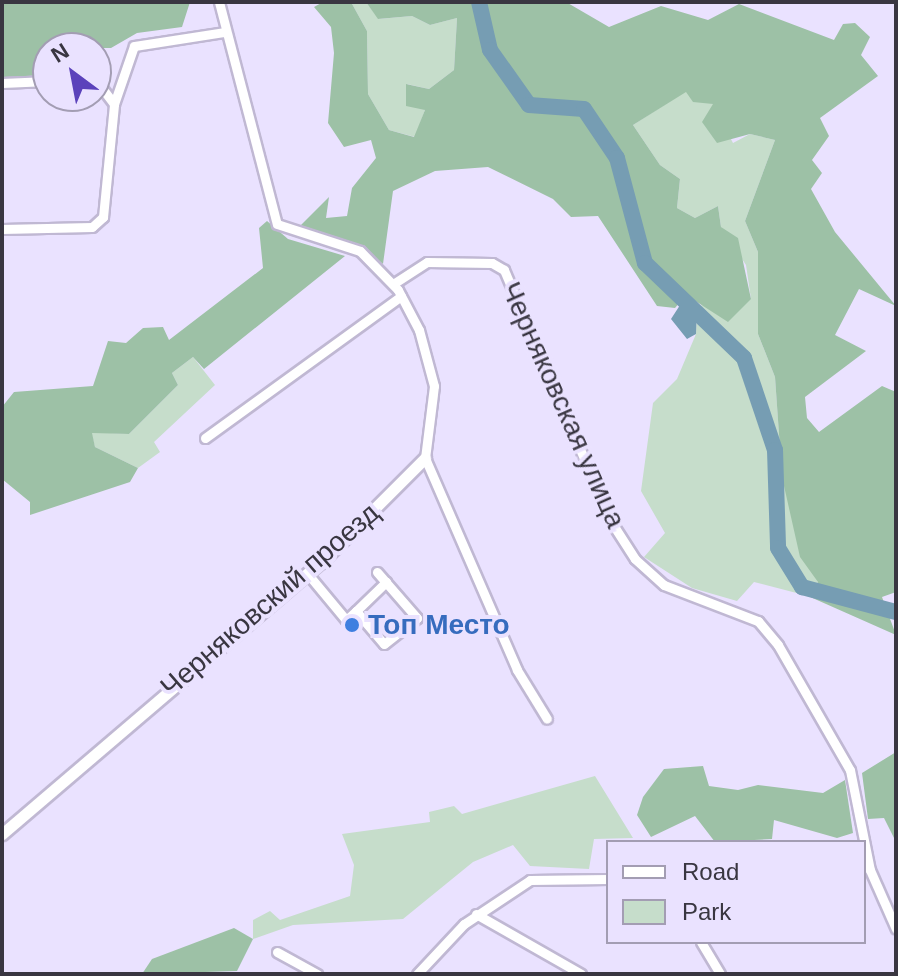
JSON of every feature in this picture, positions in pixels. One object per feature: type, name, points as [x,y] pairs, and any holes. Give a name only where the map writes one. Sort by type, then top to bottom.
[{"type":"street","points":[[219,2],[224,32],[277,224],[360,251],[401,296],[434,386],[425,458],[517,670],[547,719]]},
{"type":"street","points":[[2,229],[92,227],[103,217],[114,104],[142,39],[224,32]]},
{"type":"street","points":[[2,83],[32,82]]},
{"type":"street","name":"Черняковская улица","points":[[393,284],[427,262],[480,262],[504,270],[610,520],[635,559],[664,585],[758,621],[778,645],[850,770],[864,840]]},
{"type":"street","points":[[205,438],[401,296]]},
{"type":"street","name":"Черняковский проезд","points":[[2,834],[307,573],[425,458]]},
{"type":"street","points":[[356,611],[384,644],[417,618],[377,572]]},
{"type":"street","points":[[307,573],[346,620],[386,582]]},
{"type":"street","name":"Черняковская улица","points":[[866,850],[870,870],[896,929]]},
{"type":"street","points":[[417,974],[428,954],[476,914],[530,880],[606,879]]},
{"type":"street","points":[[476,914],[581,974]]},
{"type":"street","points":[[702,944],[720,974]]},
{"type":"street","points":[[277,952],[317,974]]},
{"type":"green space","points":[[2,2],[190,2],[182,27],[137,33],[112,47],[112,32],[32,32],[32,77],[2,78]]},
{"type":"green space","points":[[323,2],[351,2],[367,31],[368,94],[389,130],[414,137],[425,110],[406,106],[406,84],[429,89],[454,70],[457,18],[430,25],[412,16],[378,19],[366,2],[566,2],[609,27],[661,6],[708,20],[739,4],[834,40],[843,24],[855,23],[870,37],[861,55],[878,76],[820,118],[829,136],[812,160],[822,173],[811,189],[835,232],[896,306],[859,289],[835,335],[866,351],[805,397],[807,418],[819,432],[882,386],[896,392],[896,592],[882,597],[896,635],[808,596],[818,582],[800,557],[782,477],[775,377],[758,334],[758,252],[745,221],[775,140],[750,134],[717,143],[702,122],[713,104],[693,102],[686,92],[633,125],[660,165],[680,179],[677,208],[695,218],[718,206],[721,227],[738,238],[751,299],[728,322],[686,295],[675,308],[657,306],[598,216],[571,217],[553,199],[488,167],[435,171],[393,191],[383,264],[361,247],[299,227],[329,197],[326,218],[347,216],[352,188],[376,158],[371,140],[344,147],[328,123],[334,53],[331,27],[314,7]]},
{"type":"green space","points":[[351,2],[366,2],[379,19],[412,16],[430,25],[457,18],[454,70],[429,89],[407,84],[425,110],[415,137],[389,130],[368,94],[367,31]]},
{"type":"green space","points":[[686,91],[713,104],[733,143],[750,134],[775,140],[745,221],[758,252],[758,334],[775,377],[782,477],[818,582],[808,596],[754,582],[737,601],[692,588],[644,557],[665,533],[641,491],[653,403],[677,379],[696,334],[697,306],[751,299],[746,265],[721,227],[718,206],[695,218],[677,208],[680,179],[660,165],[633,125]]},
{"type":"green space","points":[[267,221],[288,239],[345,256],[204,369],[193,357],[172,373],[178,385],[129,434],[92,433],[95,447],[138,468],[130,482],[30,515],[30,502],[2,479],[2,407],[14,392],[93,386],[108,341],[126,343],[143,328],[163,327],[169,340],[263,268],[259,228]]},
{"type":"green space","points":[[193,357],[215,385],[154,442],[160,452],[138,468],[95,447],[91,432],[129,434],[178,385],[172,373]]},
{"type":"green space","points":[[896,752],[896,842],[884,818],[868,819],[862,773]]},
{"type":"green space","points":[[703,766],[709,786],[738,790],[758,785],[823,793],[845,780],[853,833],[837,838],[774,820],[772,839],[713,840],[695,816],[651,837],[637,815],[643,797],[664,769]]},
{"type":"green space","points":[[595,776],[633,838],[594,839],[589,869],[530,866],[513,845],[473,862],[403,919],[293,925],[253,939],[253,920],[270,911],[280,920],[350,896],[354,865],[342,834],[430,822],[429,812],[454,806],[462,814]]},
{"type":"green space","points":[[234,928],[253,939],[237,971],[142,974],[152,959]]},
{"type":"water","points":[[668,287],[697,306],[696,334],[687,339],[671,319],[682,302]]},
{"type":"waterway","points":[[479,2],[490,50],[529,105],[584,109],[617,158],[645,263],[744,358],[775,450],[778,548],[802,587],[896,612]]},
{"type":"place","name":"Топ Место","points":[[352,625]]}]
